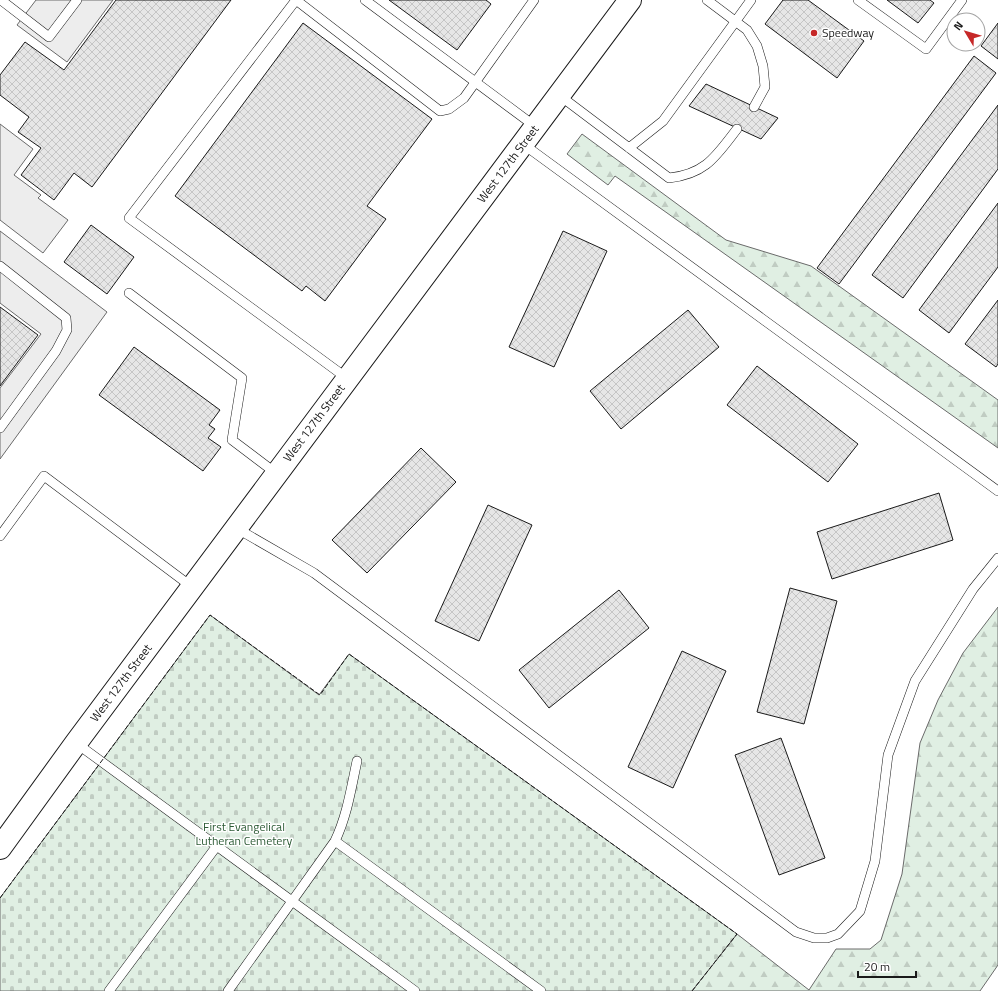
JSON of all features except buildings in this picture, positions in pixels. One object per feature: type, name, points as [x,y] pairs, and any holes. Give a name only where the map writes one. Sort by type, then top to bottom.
[{"type":"main road","name":"West 127th Street","points":[[0,848],[76,743],[630,0]]},
{"type":"lane","points":[[1,0],[49,37],[77,0]]},
{"type":"lane","points":[[348,379],[129,218],[296,0],[440,110],[449,109],[464,98],[534,0]]},
{"type":"lane","points":[[365,0],[476,81],[530,135],[998,491]]},
{"type":"lane","points":[[707,0],[747,30],[757,46],[763,66],[765,87],[754,107]]},
{"type":"lane","points":[[629,148],[663,121],[751,0]]},
{"type":"lane","points":[[858,0],[926,50],[962,0]]},
{"type":"lane","points":[[559,95],[669,178],[681,177],[695,172],[712,161],[737,129]]},
{"type":"lane","points":[[0,266],[66,318],[68,330],[56,351],[0,428]]},
{"type":"lane","points":[[129,293],[242,378],[232,440],[276,474]]},
{"type":"lane","points":[[0,536],[44,476],[192,587]]},
{"type":"lane","points":[[236,528],[314,573],[796,932],[814,938],[827,938],[838,934],[860,911],[875,861],[888,755],[915,681],[973,589],[998,558]]},
{"type":"lane","points":[[76,743],[292,903],[415,991]]},
{"type":"lane","points":[[228,991],[335,841],[341,828],[348,804],[357,761]]},
{"type":"lane","points":[[335,841],[541,991]]},
{"type":"lane","points":[[109,991],[216,847]]},
{"type":"green space","points":[[582,134],[726,240],[811,266],[998,400],[998,448],[615,176],[608,185],[567,154]]},
{"type":"green space","points":[[998,607],[998,965],[980,991],[692,991],[737,934],[809,990],[836,949],[870,949],[881,940],[902,874],[920,743],[938,700],[963,653]]},
{"type":"green space","name":"First Evangelical Lutheran Cemetery","points":[[210,615],[319,695],[349,654],[737,934],[692,991],[0,991],[0,898]]},
{"type":"shaded area","points":[[36,0],[113,0],[67,62],[17,25]]},
{"type":"shaded area","points":[[0,124],[33,149],[14,175],[41,195],[38,198],[68,220],[43,253],[0,220]]},
{"type":"shaded area","points":[[0,231],[107,312],[0,459],[0,388],[41,334],[0,303]]},
{"type":"fence","points":[[0,898],[210,615],[320,695],[349,654],[737,934],[692,991]]},
{"type":"place","name":"Speedway","points":[[814,33]]}]
